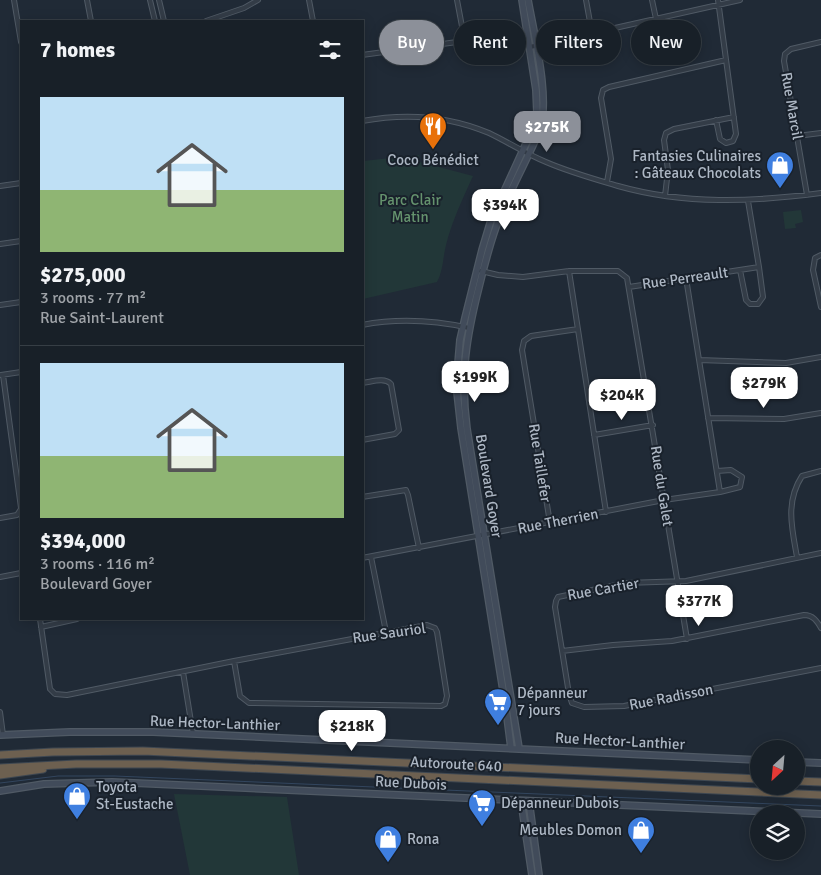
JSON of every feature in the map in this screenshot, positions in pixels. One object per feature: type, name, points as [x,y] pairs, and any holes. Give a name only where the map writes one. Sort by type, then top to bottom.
[{"type":"highway","name":"Autoroute 640","points":[[0,754],[160,752],[750,779]]},
{"type":"highway","name":"Autoroute 640","points":[[0,768],[76,764],[168,764],[821,795]]},
{"type":"highway","points":[[0,776],[76,764]]},
{"type":"highway","points":[[805,781],[821,782]]},
{"type":"street","points":[[14,0],[20,36]]},
{"type":"street","points":[[87,0],[91,20]]},
{"type":"street","points":[[150,0],[155,20]]},
{"type":"street","points":[[159,0],[164,20]]},
{"type":"street","points":[[209,20],[244,8],[258,0]]},
{"type":"street","points":[[308,0],[313,20]]},
{"type":"street","points":[[364,54],[457,42],[464,37],[457,0]]},
{"type":"street","name":"Boulevard Goyer","points":[[522,0],[533,46]]},
{"type":"street","name":"Boulevard Goyer","points":[[519,748],[458,404],[458,366],[491,220],[526,152],[535,123],[538,107],[528,0]]},
{"type":"street","points":[[586,0],[590,20]]},
{"type":"street","points":[[652,0],[656,19]]},
{"type":"street","points":[[621,27],[718,2],[740,0]]},
{"type":"street","points":[[716,120],[720,139],[729,143],[733,141],[736,137],[734,116],[718,2]]},
{"type":"street","name":"Rue Marcil","points":[[807,195],[784,61],[785,54],[791,49],[821,42]]},
{"type":"street","points":[[607,182],[611,159],[601,98],[603,90],[726,60]]},
{"type":"street","points":[[364,121],[398,116],[446,120],[486,132],[548,163],[607,182],[665,196],[700,200],[748,201],[821,194]]},
{"type":"street","points":[[665,196],[668,175],[664,140],[666,133],[674,128],[734,116]]},
{"type":"street","points":[[798,136],[821,133]]},
{"type":"street","points":[[0,186],[20,183]]},
{"type":"street","name":"Rue Perreault","points":[[740,270],[746,300],[750,304],[758,304],[763,297],[748,201]]},
{"type":"street","points":[[0,244],[20,241]]},
{"type":"street","points":[[820,255],[815,258],[813,270],[821,307]]},
{"type":"street","name":"Rue Perreault","points":[[629,287],[759,267]]},
{"type":"street","points":[[480,270],[498,275],[523,276],[569,270],[618,271],[627,278],[629,287]]},
{"type":"street","points":[[569,270],[606,512]]},
{"type":"street","points":[[686,278],[720,492]]},
{"type":"street","name":"Rue du Galet","points":[[629,287],[686,639]]},
{"type":"street","points":[[0,304],[20,302]]},
{"type":"street","points":[[364,325],[410,320],[432,321],[466,328]]},
{"type":"street","name":"Rue Taillefer","points":[[550,522],[522,350],[524,341],[531,336],[578,329]]},
{"type":"street","points":[[699,360],[786,363],[821,356]]},
{"type":"street","points":[[20,372],[1,375],[20,501]]},
{"type":"street","points":[[364,383],[389,381],[399,430],[395,434],[364,440]]},
{"type":"street","points":[[708,418],[784,419],[821,413]]},
{"type":"street","points":[[594,435],[652,424]]},
{"type":"street","name":"Rue Therrien","points":[[364,558],[740,487],[742,477],[731,470],[717,471]]},
{"type":"street","points":[[797,557],[790,517],[792,497],[802,476],[821,471]]},
{"type":"street","points":[[364,497],[406,490],[419,548]]},
{"type":"street","points":[[0,518],[17,515],[20,510]]},
{"type":"street","name":"Boulevard Goyer","points":[[481,536],[511,748]]},
{"type":"street","name":"Rue Cartier","points":[[562,651],[555,607],[558,597],[626,582],[670,580],[677,582],[821,553]]},
{"type":"street","points":[[371,557],[386,632]]},
{"type":"street","points":[[0,577],[20,573]]},
{"type":"street","points":[[562,651],[686,639],[804,615],[809,615],[816,620],[821,628]]},
{"type":"street","name":"Rue Sauriol","points":[[40,620],[50,689],[55,694],[67,695],[234,661],[427,625],[435,628],[447,696],[444,704],[441,706],[249,703],[240,696],[235,677],[234,661]]},
{"type":"street","points":[[41,627],[72,620]]},
{"type":"street","name":"Rue Radisson","points":[[562,651],[568,694],[572,703],[584,707],[624,706],[821,668]]},
{"type":"street","points":[[182,672],[193,734]]},
{"type":"street","points":[[0,712],[1,735]]},
{"type":"street","name":"Rue Hector-Lanthier","points":[[1,735],[102,731],[750,760]]},
{"type":"street","points":[[805,762],[821,763]]},
{"type":"street","name":"Rue Dubois","points":[[0,791],[44,784],[112,782],[821,814]]},
{"type":"street","points":[[521,801],[534,866],[539,875]]},
{"type":"street","points":[[529,801],[534,866],[532,875]]},
{"type":"green space","name":"Parc Clair Matin","points":[[419,155],[420,162],[473,176],[451,227],[442,269],[437,282],[364,299],[364,161]]},
{"type":"green space","points":[[801,210],[803,222],[795,224],[796,228],[785,229],[783,212]]},
{"type":"green space","points":[[174,794],[287,797],[299,875],[190,875]]},
{"type":"waterway","points":[[0,783],[58,776],[115,776],[821,806]]},
{"type":"place","name":"Coco Bénédict","points":[[433,150]]},
{"type":"place","name":"Fantasies Culinaires : Gâteaux Chocolats","points":[[780,189]]},
{"type":"place","name":"Dépanneur 7 jours","points":[[498,726]]},
{"type":"place","name":"Toyota St-Eustache","points":[[77,820]]},
{"type":"place","name":"Dépanneur Dubois","points":[[482,827]]},
{"type":"place","name":"Meubles Domon","points":[[641,854]]},
{"type":"place","name":"Rona","points":[[388,863]]}]
